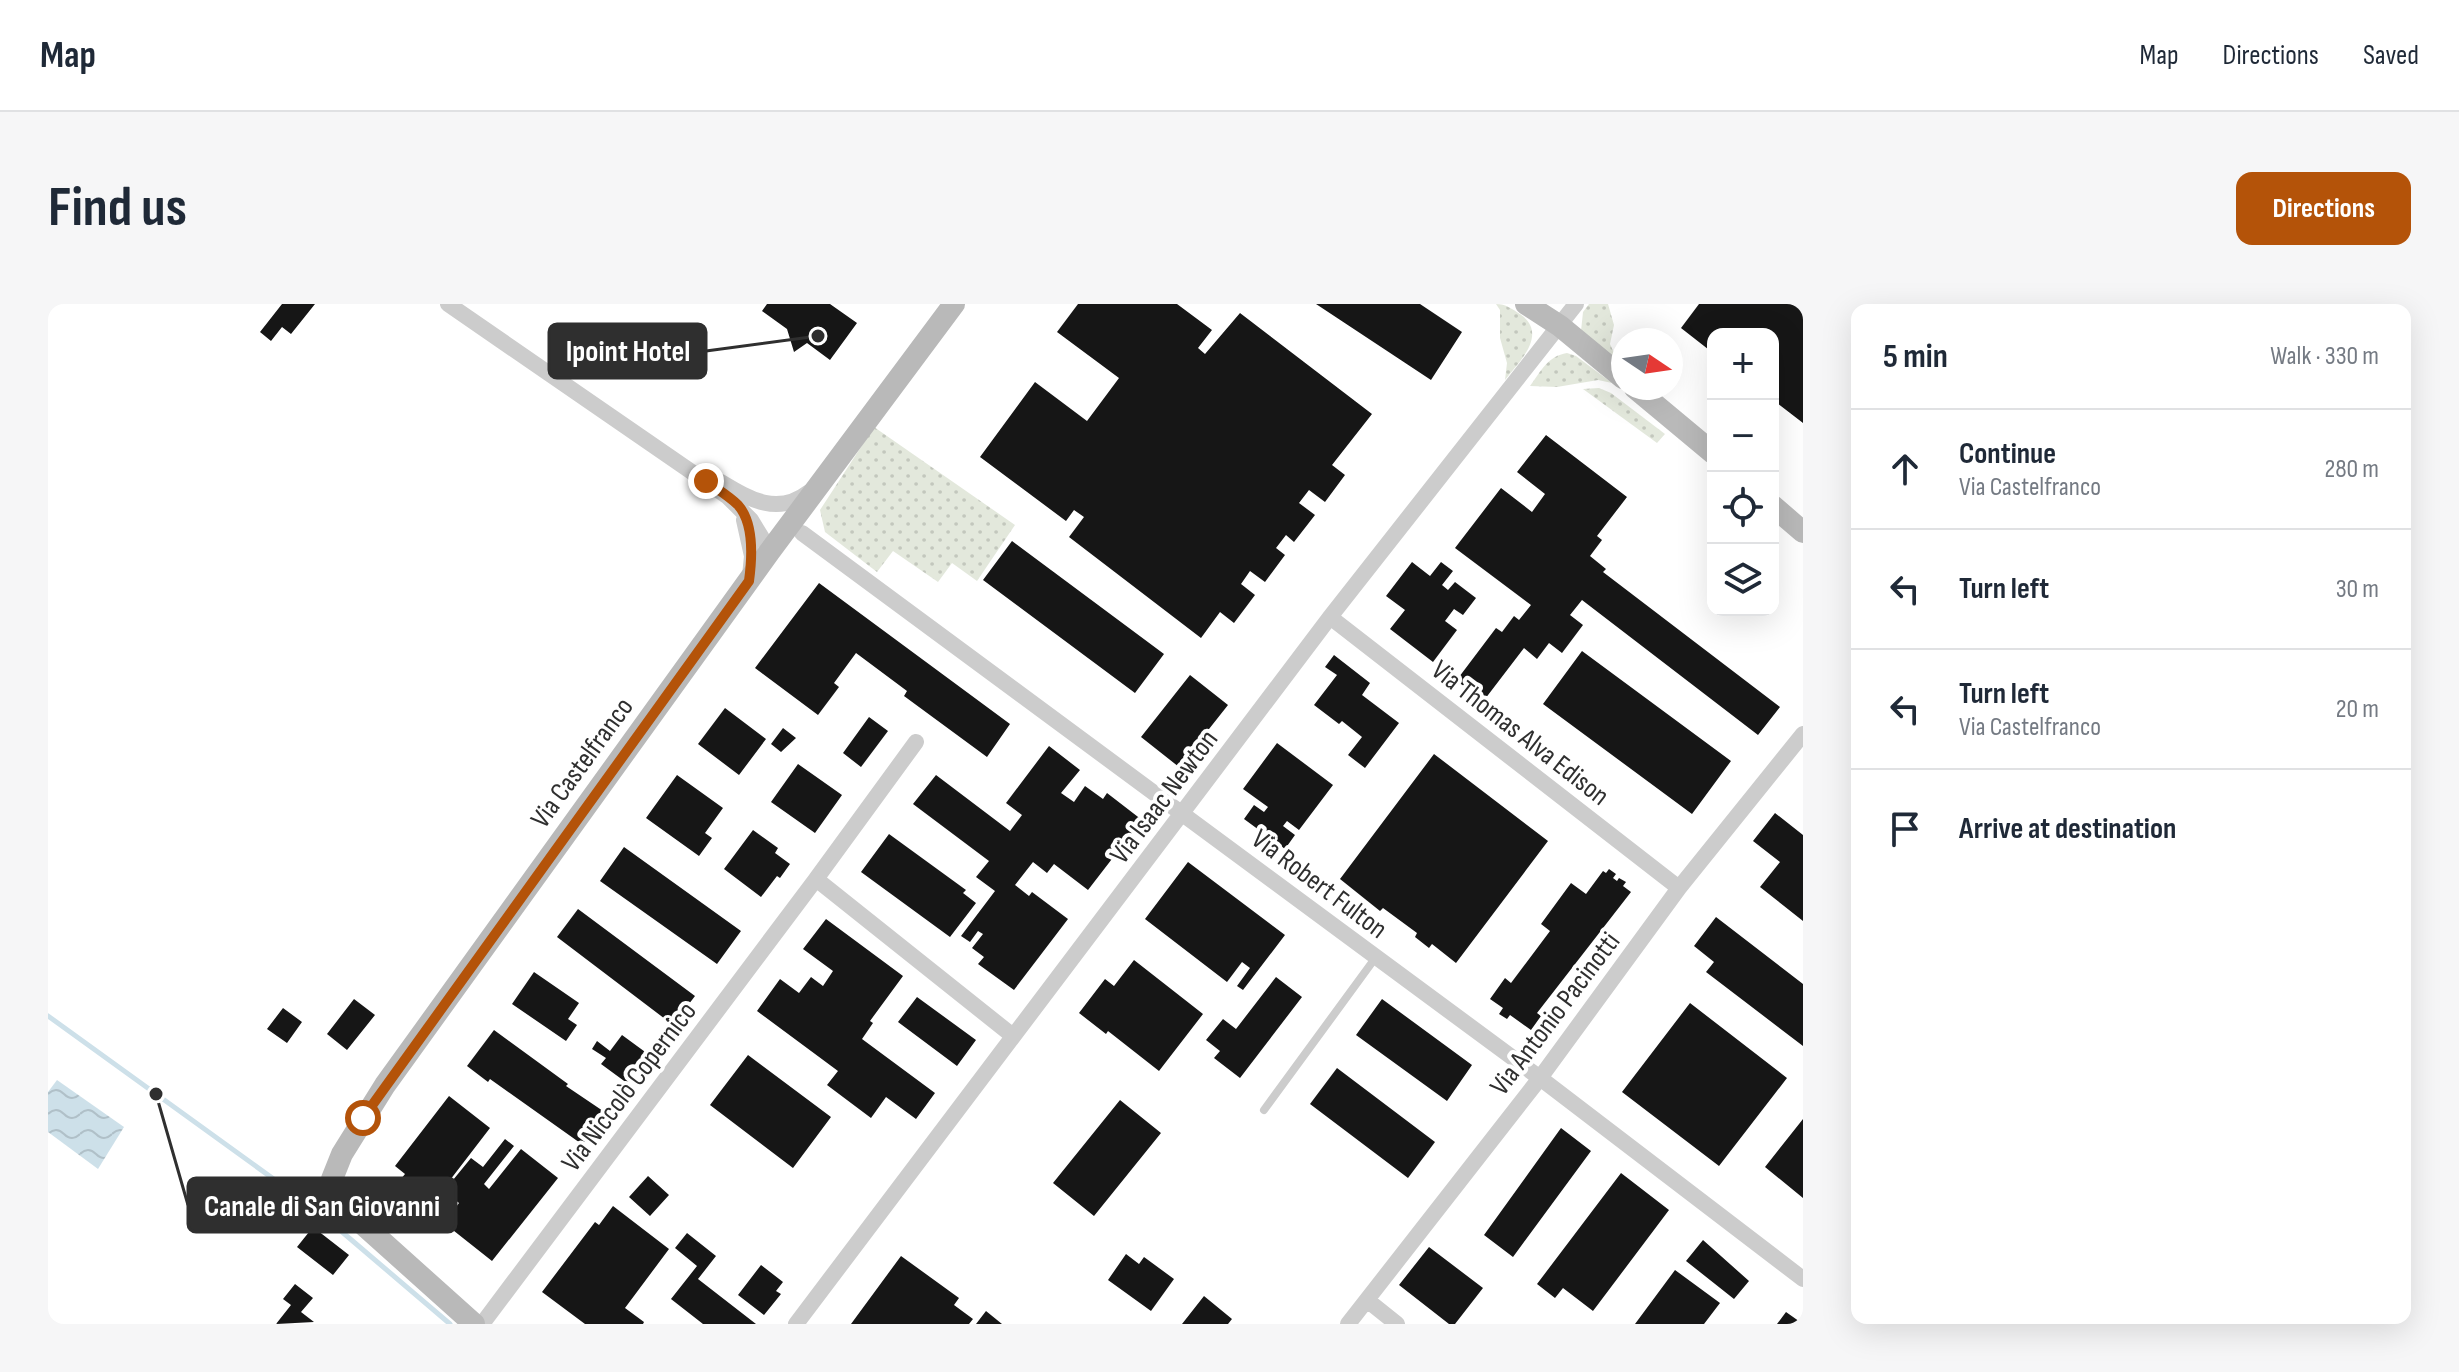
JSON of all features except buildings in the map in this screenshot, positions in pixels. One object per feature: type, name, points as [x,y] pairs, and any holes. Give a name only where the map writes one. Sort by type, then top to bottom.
[{"type":"street","points":[[448,304],[740,507],[770,551]]},
{"type":"street","name":"Via Castelfranco","points":[[474,1324],[338,1202],[332,1179],[342,1154],[385,1085],[770,551],[954,304]]},
{"type":"street","points":[[1526,304],[1560,326],[1611,368]]},
{"type":"street","name":"Via Isaac Newton","points":[[796,1324],[1330,617],[1576,304]]},
{"type":"street","points":[[1649,400],[1707,448]]},
{"type":"street","points":[[675,460],[755,500],[771,504],[791,504],[823,481]]},
{"type":"street","points":[[740,507],[750,537],[752,556],[749,581]]},
{"type":"street","points":[[1779,511],[1803,532]]},
{"type":"street","name":"Via Robert Fulton","points":[[802,533],[1540,1078],[1803,1279]]},
{"type":"street","name":"Via Thomas Alva Edison","points":[[1330,617],[1679,888]]},
{"type":"street","name":"Via Antonio Pacinotti","points":[[1348,1324],[1540,1078],[1679,888],[1803,734]]},
{"type":"street","name":"Via Niccolò Copernico","points":[[482,1324],[916,742]]},
{"type":"street","points":[[816,879],[1013,1036]]},
{"type":"street","points":[[1367,1300],[1397,1324]]},
{"type":"lane","points":[[1264,1110],[1376,957]]},
{"type":"shaded area","points":[[1496,304],[1520,314],[1532,330],[1529,348],[1505,380],[1507,363],[1500,338],[1500,310]]},
{"type":"shaded area","points":[[1589,304],[1608,304],[1614,325],[1611,328],[1611,357],[1581,331],[1583,312]]},
{"type":"shaded area","points":[[1567,353],[1576,356],[1611,383],[1598,380],[1557,387],[1530,386],[1550,361]]},
{"type":"shaded area","points":[[1599,388],[1611,393],[1611,400],[1620,400],[1665,434],[1657,443],[1583,389]]},
{"type":"shaded area","points":[[874,427],[1015,525],[977,581],[952,563],[938,582],[893,551],[877,572],[825,532],[820,510]]},
{"type":"water","points":[[57,1080],[124,1127],[98,1169],[48,1132],[48,1092]]},
{"type":"waterway","points":[[48,1016],[293,1193]]},
{"type":"waterway","points":[[314,1208],[450,1324]]},
{"type":"place","name":"Ipoint Hotel","points":[[818,336]]},
{"type":"place","name":"Canale di San Giovanni","points":[[156,1094]]},
{"type":"route","points":[[363,1118],[749,581],[752,556],[750,537],[740,507],[706,481]]}]
